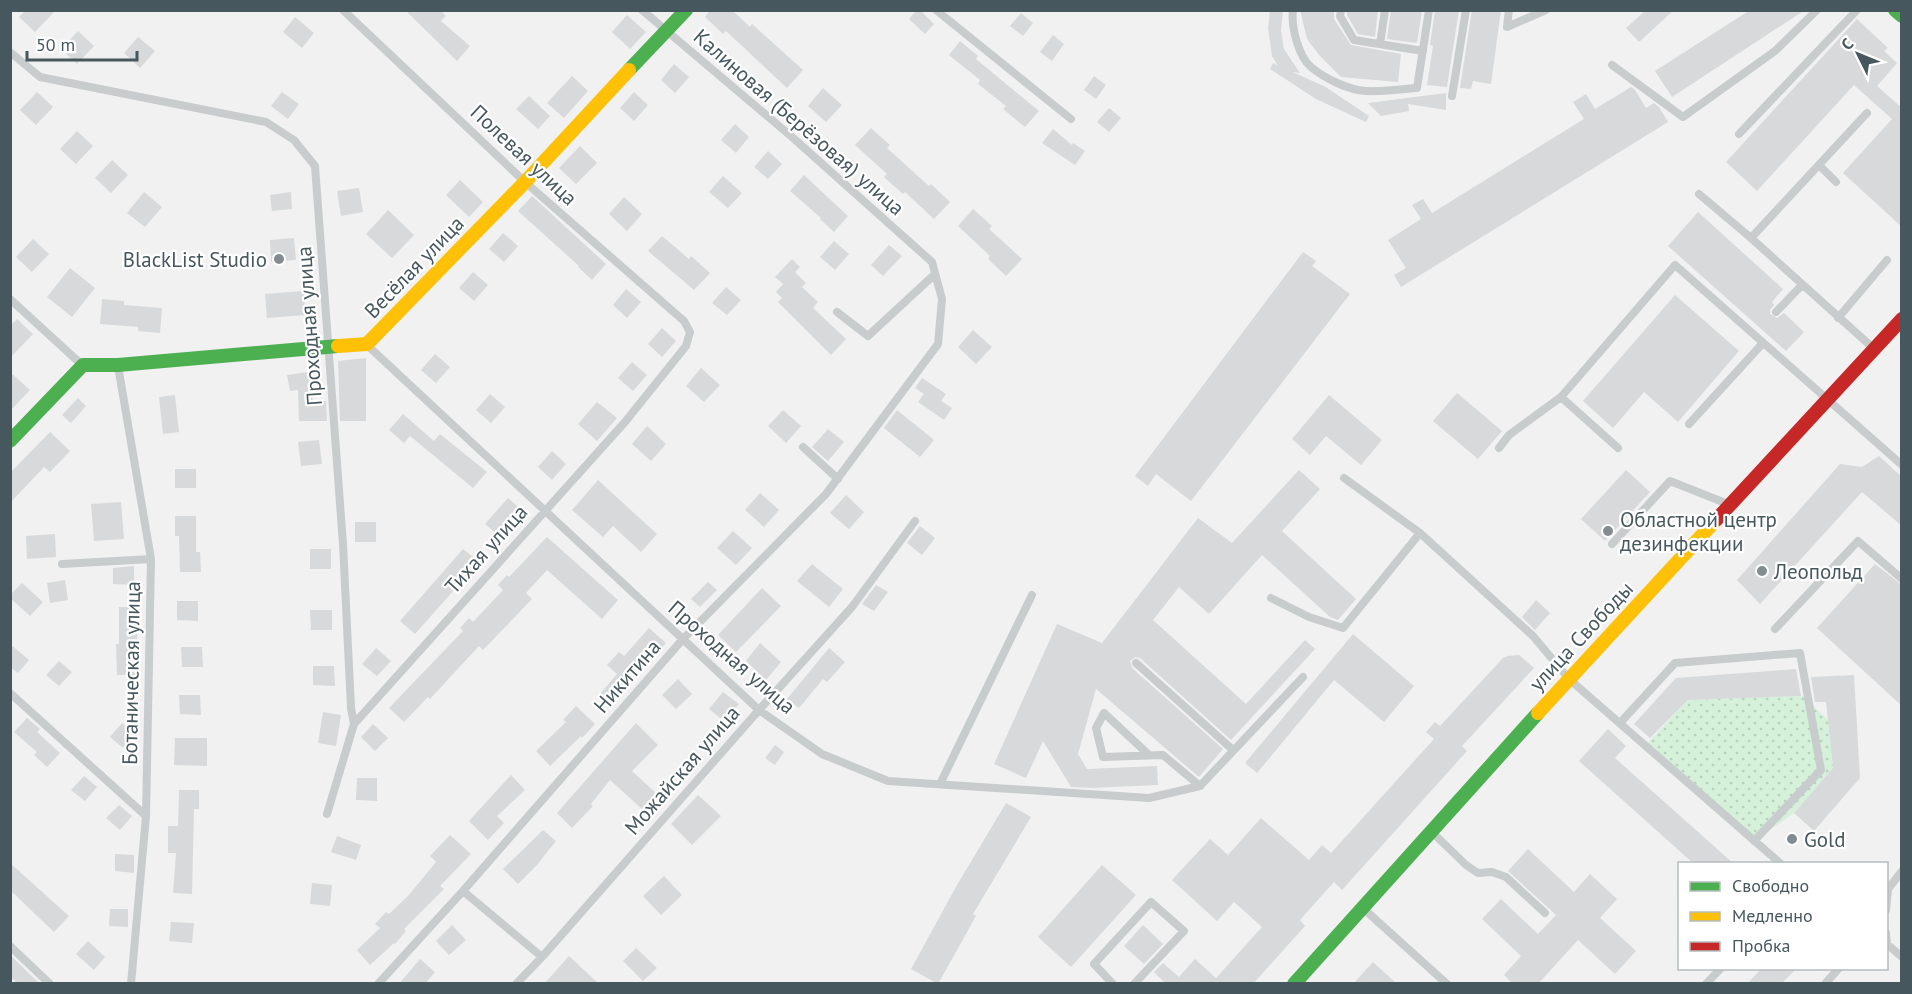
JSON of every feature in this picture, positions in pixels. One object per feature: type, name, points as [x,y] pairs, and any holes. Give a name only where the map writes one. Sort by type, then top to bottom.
[{"type":"street","name":"Весёлая улица","points":[[83,365],[118,365],[367,344],[525,183],[686,10]]},
{"type":"street","points":[[1895,10],[1902,16]]},
{"type":"street","name":"улица Свободы","points":[[1294,984],[1569,680],[1902,319]]},
{"type":"street","points":[[10,441],[83,365]]},
{"type":"lane","name":"Полевая улица","points":[[343,10],[525,183],[684,321]]},
{"type":"lane","name":"Калиновая (Берёзовая) улица","points":[[642,10],[792,137],[932,261]]},
{"type":"lane","points":[[936,10],[1071,120]]},
{"type":"lane","points":[[1293,10],[1292,22],[1298,45],[1309,66],[1335,82],[1364,91],[1417,88],[1429,10]]},
{"type":"lane","points":[[1341,10],[1340,16],[1354,40],[1423,51]]},
{"type":"lane","points":[[1380,45],[1385,10]]},
{"type":"lane","points":[[1452,96],[1466,10]]},
{"type":"lane","points":[[1509,10],[1507,27],[1546,10]]},
{"type":"lane","points":[[1612,65],[1683,117],[1775,51],[1817,10]]},
{"type":"lane","points":[[1739,134],[1857,10]]},
{"type":"lane","name":"Проходная улица","points":[[10,52],[40,77],[266,122],[294,140],[315,166],[343,544],[351,708],[354,724]]},
{"type":"lane","points":[[1751,238],[1867,113]]},
{"type":"lane","points":[[1820,166],[1836,182]]},
{"type":"lane","points":[[1699,194],[1875,349]]},
{"type":"lane","points":[[1838,318],[1887,260]]},
{"type":"lane","name":"Никитина","points":[[378,984],[463,891],[683,639],[826,494],[838,479],[938,344],[942,299],[932,261]]},
{"type":"lane","points":[[1499,448],[1509,435],[1561,397],[1675,265],[1902,465]]},
{"type":"lane","points":[[837,312],[868,336],[935,274]]},
{"type":"lane","points":[[1776,312],[1802,285]]},
{"type":"lane","points":[[10,299],[83,365]]},
{"type":"lane","name":"Тихая улица","points":[[327,814],[354,724],[624,422],[686,346],[690,332],[684,321]]},
{"type":"lane","points":[[1689,424],[1763,343]]},
{"type":"lane","name":"Проходная улица","points":[[367,344],[759,710],[822,754],[888,781],[1149,798],[1200,786]]},
{"type":"lane","name":"Ботаническая улица","points":[[118,365],[151,559],[146,816],[130,984]]},
{"type":"lane","points":[[1561,397],[1618,448]]},
{"type":"lane","points":[[803,447],[838,479]]},
{"type":"lane","points":[[1344,478],[1420,533],[1533,636],[1569,680],[1778,862]]},
{"type":"lane","points":[[1612,544],[1670,481],[1731,506]]},
{"type":"lane","name":"Можайская улица","points":[[516,984],[852,607],[915,521]]},
{"type":"lane","points":[[1271,598],[1309,617],[1343,628],[1420,533]]},
{"type":"lane","points":[[1775,629],[1858,541],[1902,579]]},
{"type":"lane","points":[[62,564],[151,559]]},
{"type":"lane","points":[[940,784],[1032,595]]},
{"type":"lane","points":[[1620,723],[1675,663],[1800,653],[1821,770],[1754,841]]},
{"type":"lane","points":[[1136,663],[1233,750]]},
{"type":"lane","points":[[1149,755],[1104,713],[1096,728],[1103,757],[1163,755],[1200,786],[1303,677]]},
{"type":"lane","points":[[10,693],[146,816]]},
{"type":"lane","points":[[1432,831],[1466,865],[1478,873],[1492,872],[1506,878],[1545,913]]},
{"type":"lane","points":[[1888,889],[1902,871]]},
{"type":"lane","points":[[463,891],[542,957]]},
{"type":"lane","points":[[1113,984],[1094,964],[1151,902],[1184,931],[1134,984]]},
{"type":"lane","points":[[1362,908],[1447,984]]},
{"type":"lane","points":[[1888,944],[1902,957]]},
{"type":"lane","points":[[10,946],[50,984]]},
{"type":"lane","points":[[1706,984],[1719,970]]},
{"type":"lane","points":[[1826,984],[1838,970]]},
{"type":"green space","points":[[1803,696],[1828,720],[1833,768],[1794,813],[1754,841],[1645,746],[1688,700]]},
{"type":"building","points":[[26,10],[56,10],[35,32],[19,17]]},
{"type":"building","points":[[405,10],[440,10],[446,16],[441,21],[470,46],[457,61]]},
{"type":"building","points":[[710,10],[732,10],[750,27],[752,24],[803,70],[787,88],[726,31],[723,34],[705,17]]},
{"type":"building","points":[[917,10],[920,10],[934,24],[925,34],[909,19]]},
{"type":"building","points":[[1270,10],[1283,10],[1281,31],[1284,49],[1300,73],[1292,72],[1324,86],[1369,116],[1366,122],[1316,99],[1270,69],[1273,63],[1278,66],[1272,56],[1268,28]]},
{"type":"building","points":[[1300,10],[1334,10],[1334,19],[1351,45],[1401,54],[1398,82],[1341,77],[1307,39]]},
{"type":"building","points":[[1347,10],[1378,10],[1375,37],[1358,34],[1347,15]]},
{"type":"building","points":[[1391,10],[1422,10],[1417,43],[1387,39]]},
{"type":"building","points":[[1435,10],[1459,10],[1447,87],[1427,85],[1433,46],[1430,45]]},
{"type":"building","points":[[1472,10],[1501,10],[1491,84],[1473,81],[1471,89],[1460,88]]},
{"type":"building","points":[[1646,10],[1674,10],[1639,42],[1626,28]]},
{"type":"building","points":[[1750,10],[1805,10],[1672,97],[1655,71]]},
{"type":"building","points":[[1021,13],[1033,23],[1023,36],[1010,26]]},
{"type":"building","points":[[627,15],[646,32],[630,49],[612,32]]},
{"type":"building","points":[[295,17],[314,33],[302,48],[283,32]]},
{"type":"building","points":[[1857,19],[1888,48],[1884,51],[1897,63],[1877,86],[1902,108],[1902,227],[1843,173],[1892,119],[1854,85],[1757,191],[1726,162]]},
{"type":"building","points":[[78,31],[94,46],[77,64],[61,49]]},
{"type":"building","points":[[1053,35],[1064,44],[1052,61],[1040,52]]},
{"type":"building","points":[[138,37],[155,51],[140,68],[124,53]]},
{"type":"building","points":[[960,41],[978,56],[976,59],[1039,111],[1025,127],[1003,109],[1006,106],[978,84],[980,80],[949,55]]},
{"type":"building","points":[[674,64],[689,77],[675,93],[661,80]]},
{"type":"building","points":[[572,76],[588,91],[564,118],[547,103]]},
{"type":"building","points":[[1094,76],[1106,85],[1096,99],[1084,90]]},
{"type":"building","points":[[1631,87],[1646,108],[1654,103],[1668,122],[1401,287],[1394,275],[1406,268],[1388,240],[1421,219],[1412,205],[1423,199],[1432,213],[1584,119],[1573,102],[1586,94],[1595,109]]},
{"type":"building","points":[[823,88],[842,105],[826,122],[808,106]]},
{"type":"building","points":[[37,92],[53,107],[36,125],[20,110]]},
{"type":"building","points":[[282,92],[299,104],[288,119],[271,106]]},
{"type":"building","points":[[634,92],[648,105],[634,121],[620,108]]},
{"type":"building","points":[[1446,93],[1446,110],[1408,104],[1409,111],[1381,116],[1368,103]]},
{"type":"building","points":[[529,96],[550,116],[538,129],[516,109]]},
{"type":"building","points":[[1109,108],[1121,118],[1109,132],[1097,122]]},
{"type":"building","points":[[735,124],[749,137],[736,153],[721,140]]},
{"type":"building","points":[[871,128],[890,145],[887,148],[950,202],[934,219],[905,192],[903,194],[884,177],[887,174],[855,145]]},
{"type":"building","points":[[1053,129],[1072,145],[1073,143],[1085,151],[1075,165],[1042,143]]},
{"type":"building","points":[[77,131],[93,146],[76,164],[60,149]]},
{"type":"building","points":[[580,146],[597,163],[576,184],[559,168]]},
{"type":"building","points":[[768,151],[782,164],[768,179],[754,167]]},
{"type":"building","points":[[112,160],[128,175],[111,193],[95,178]]},
{"type":"building","points":[[804,175],[848,216],[834,232],[790,191]]},
{"type":"building","points":[[723,176],[742,193],[728,208],[709,192]]},
{"type":"building","points":[[460,180],[483,202],[469,217],[446,195]]},
{"type":"building","points":[[359,188],[363,212],[341,216],[337,191]]},
{"type":"building","points":[[144,192],[162,207],[145,227],[127,213]]},
{"type":"building","points":[[291,192],[292,209],[272,211],[270,195]]},
{"type":"building","points":[[532,196],[606,264],[592,280],[518,211]]},
{"type":"building","points":[[624,197],[642,214],[627,231],[609,214]]},
{"type":"building","points":[[973,209],[992,226],[989,229],[1022,259],[1006,276],[988,259],[990,256],[958,226]]},
{"type":"building","points":[[388,210],[414,235],[392,258],[366,234]]},
{"type":"building","points":[[1698,212],[1783,289],[1772,302],[1774,305],[1770,314],[1777,318],[1784,313],[1804,332],[1786,351],[1668,246]]},
{"type":"building","points":[[503,233],[518,246],[504,262],[489,249]]},
{"type":"building","points":[[662,236],[689,259],[691,256],[710,273],[694,290],[648,251]]},
{"type":"building","points":[[294,238],[296,260],[271,262],[270,240]]},
{"type":"building","points":[[33,239],[49,254],[32,272],[16,257]]},
{"type":"building","points":[[834,241],[849,254],[835,270],[820,257]]},
{"type":"building","points":[[889,245],[902,256],[883,276],[871,265]]},
{"type":"building","points":[[1303,252],[1316,261],[1312,266],[1350,294],[1191,501],[1156,474],[1148,486],[1135,476]]},
{"type":"building","points":[[792,259],[800,267],[795,272],[806,283],[802,287],[818,302],[813,308],[846,339],[831,355],[778,302],[782,298],[776,292],[783,284],[775,277]]},
{"type":"building","points":[[70,268],[95,288],[72,317],[47,297]]},
{"type":"building","points":[[473,272],[488,285],[474,301],[459,288]]},
{"type":"building","points":[[726,287],[741,300],[727,315],[712,303]]},
{"type":"building","points":[[626,289],[641,302],[627,318],[613,305]]},
{"type":"building","points":[[304,291],[305,315],[267,318],[265,294]]},
{"type":"building","points":[[1675,295],[1739,351],[1678,422],[1644,392],[1613,428],[1583,401]]},
{"type":"building","points":[[102,299],[124,301],[124,305],[162,308],[160,333],[138,331],[138,327],[100,324]]},
{"type":"building","points":[[17,319],[33,334],[10,358],[10,326]]},
{"type":"building","points":[[662,328],[676,341],[662,357],[648,344]]},
{"type":"building","points":[[973,330],[992,347],[976,364],[958,347]]},
{"type":"building","points":[[435,354],[450,367],[436,383],[421,370]]},
{"type":"building","points":[[366,358],[366,421],[340,421],[338,361]]},
{"type":"building","points":[[632,362],[647,375],[633,391],[618,378]]},
{"type":"building","points":[[701,368],[720,385],[704,402],[686,386]]},
{"type":"building","points":[[10,372],[30,390],[10,411]]},
{"type":"building","points":[[308,372],[313,401],[326,401],[327,421],[299,421],[298,390],[290,391],[287,375]]},
{"type":"building","points":[[922,378],[946,394],[941,401],[952,408],[944,420],[918,402],[924,394],[915,388]]},
{"type":"building","points":[[1457,393],[1502,431],[1478,459],[1433,421]]},
{"type":"building","points":[[490,394],[505,407],[491,423],[476,410]]},
{"type":"building","points":[[175,395],[179,432],[163,434],[159,397]]},
{"type":"building","points":[[1329,395],[1382,440],[1361,465],[1326,436],[1310,455],[1292,439]]},
{"type":"building","points":[[78,398],[86,406],[71,423],[62,415]]},
{"type":"building","points":[[597,402],[617,418],[597,441],[578,424]]},
{"type":"building","points":[[783,410],[801,426],[786,443],[768,426]]},
{"type":"building","points":[[897,410],[934,440],[920,457],[884,428]]},
{"type":"building","points":[[403,414],[434,441],[440,434],[487,472],[473,488],[410,436],[404,443],[389,430]]},
{"type":"building","points":[[647,426],[666,444],[651,461],[632,444]]},
{"type":"building","points":[[828,429],[844,442],[828,461],[812,447]]},
{"type":"building","points":[[50,432],[70,451],[50,472],[44,467],[10,503],[10,473]]},
{"type":"building","points":[[319,440],[322,464],[301,466],[298,442]]},
{"type":"building","points":[[552,451],[566,464],[552,480],[538,467]]},
{"type":"building","points":[[1879,456],[1902,477],[1902,526],[1862,492],[1760,604],[1737,580],[1840,464],[1862,467]]},
{"type":"building","points":[[175,469],[196,469],[196,488],[175,488]]},
{"type":"building","points":[[1299,470],[1320,489],[1282,531],[1356,599],[1338,620],[1330,617],[1262,555],[1209,614],[1179,587],[1153,620],[1246,704],[1305,640],[1315,649],[1231,740],[1140,658],[1135,657],[1130,661],[1132,668],[1223,749],[1199,777],[1096,689],[1078,754],[1087,769],[1157,766],[1158,785],[1071,787],[1043,741],[1026,778],[994,764],[1057,624],[1102,643],[1198,518],[1232,543]]},
{"type":"building","points":[[1626,470],[1650,492],[1605,541],[1581,519]]},
{"type":"building","points":[[598,480],[657,534],[641,552],[613,526],[603,537],[572,510]]},
{"type":"building","points":[[760,493],[779,510],[764,527],[745,510]]},
{"type":"building","points":[[846,495],[864,512],[849,529],[830,513]]},
{"type":"building","points":[[508,498],[523,511],[500,537],[485,524]]},
{"type":"building","points":[[121,502],[124,539],[94,541],[91,504]]},
{"type":"building","points":[[175,516],[196,516],[196,552],[200,552],[201,572],[180,572],[179,536],[175,536]]},
{"type":"building","points":[[355,522],[376,522],[376,542],[355,542]]},
{"type":"building","points":[[920,526],[935,538],[922,555],[907,543]]},
{"type":"building","points":[[733,531],[752,548],[736,565],[717,548]]},
{"type":"building","points":[[55,534],[56,557],[27,559],[26,536]]},
{"type":"building","points":[[547,537],[618,600],[602,619],[547,570],[526,593],[532,599],[483,650],[479,646],[430,699],[428,697],[404,722],[389,708],[463,631],[460,628],[469,618],[473,622],[503,590],[498,585],[507,575],[509,577]]},
{"type":"building","points":[[310,549],[331,549],[331,569],[310,569]]},
{"type":"building","points":[[463,549],[479,562],[415,634],[400,621]]},
{"type":"building","points":[[812,564],[843,589],[829,607],[797,581]]},
{"type":"building","points":[[1875,564],[1902,585],[1902,706],[1817,628]]},
{"type":"building","points":[[134,566],[134,585],[113,584],[113,568]]},
{"type":"building","points":[[65,580],[68,600],[50,603],[47,583]]},
{"type":"building","points":[[708,582],[717,590],[700,607],[691,599]]},
{"type":"building","points":[[22,583],[43,602],[30,616],[10,598],[10,595]]},
{"type":"building","points":[[876,585],[888,592],[874,611],[862,604]]},
{"type":"building","points":[[762,588],[781,606],[736,652],[718,635]]},
{"type":"building","points":[[1536,600],[1550,613],[1535,630],[1522,617]]},
{"type":"building","points":[[177,601],[198,601],[198,621],[177,620]]},
{"type":"building","points":[[119,607],[140,607],[140,627],[137,627],[138,675],[117,675],[116,644],[119,644]]},
{"type":"building","points":[[310,610],[332,610],[332,630],[311,630]]},
{"type":"building","points":[[649,628],[666,643],[610,705],[599,695],[617,674],[607,665],[619,652],[624,656]]},
{"type":"building","points":[[1353,634],[1414,686],[1384,722],[1334,680],[1257,773],[1245,763]]},
{"type":"building","points":[[760,643],[781,662],[766,680],[746,661]]},
{"type":"building","points":[[10,644],[29,660],[18,673],[10,667]]},
{"type":"building","points":[[181,647],[202,647],[203,667],[182,667]]},
{"type":"building","points":[[376,648],[391,661],[377,676],[362,664]]},
{"type":"building","points":[[829,648],[845,662],[827,682],[823,679],[799,708],[787,699]]},
{"type":"building","points":[[1519,655],[1534,668],[1462,746],[1467,751],[1342,890],[1334,882],[1300,920],[1305,926],[1253,984],[1166,984],[1154,972],[1163,963],[1179,977],[1195,959],[1216,978],[1262,927],[1234,902],[1217,921],[1172,880],[1210,839],[1228,855],[1261,818],[1309,860],[1322,845],[1331,853],[1434,739],[1426,732],[1435,722],[1440,726],[1503,658]]},
{"type":"building","points":[[59,661],[72,672],[59,686],[46,675]]},
{"type":"building","points":[[313,666],[334,666],[335,686],[313,685]]},
{"type":"building","points":[[1796,669],[1801,696],[1688,700],[1650,738],[1634,724],[1676,678]]},
{"type":"building","points":[[1854,675],[1860,778],[1814,831],[1794,813],[1833,768],[1826,702],[1815,702],[1811,677]]},
{"type":"building","points":[[678,679],[692,694],[676,709],[662,695]]},
{"type":"building","points":[[723,692],[739,704],[725,722],[709,709]]},
{"type":"building","points":[[179,695],[200,695],[201,715],[180,714]]},
{"type":"building","points":[[576,706],[595,724],[550,766],[536,751],[566,722],[563,720]]},
{"type":"building","points":[[323,712],[341,715],[336,746],[318,743]]},
{"type":"building","points":[[27,718],[40,729],[37,732],[60,753],[47,767],[34,755],[37,752],[14,732]]},
{"type":"building","points":[[122,723],[135,734],[123,748],[110,737]]},
{"type":"building","points":[[636,723],[658,745],[632,771],[656,793],[642,809],[610,780],[591,804],[593,806],[572,828],[557,813]]},
{"type":"building","points":[[373,724],[388,738],[375,751],[361,737]]},
{"type":"building","points":[[1608,729],[1626,746],[1615,758],[1732,862],[1692,862],[1579,761]]},
{"type":"building","points":[[175,738],[207,738],[207,766],[174,765]]},
{"type":"building","points":[[775,745],[784,752],[775,765],[765,758]]},
{"type":"building","points":[[511,775],[525,790],[497,816],[504,823],[488,840],[469,821]]},
{"type":"building","points":[[84,776],[97,787],[85,801],[71,790]]},
{"type":"building","points":[[357,778],[377,778],[377,801],[356,800]]},
{"type":"building","points":[[179,790],[199,790],[199,809],[194,809],[192,894],[173,893],[176,853],[168,853],[168,826],[178,826]]},
{"type":"building","points":[[698,795],[721,816],[692,845],[671,824]]},
{"type":"building","points":[[1006,803],[1031,817],[973,914],[976,916],[938,984],[911,969]]},
{"type":"building","points":[[119,805],[132,816],[120,830],[106,818]]},
{"type":"building","points":[[543,830],[556,841],[518,884],[503,869]]},
{"type":"building","points":[[450,835],[471,854],[440,886],[444,889],[404,929],[406,931],[395,944],[370,965],[357,950],[380,928],[375,924],[386,912],[389,914],[408,896],[436,862],[430,856]]},
{"type":"building","points":[[337,836],[361,845],[356,860],[331,852]]},
{"type":"building","points":[[1528,849],[1574,892],[1590,874],[1617,899],[1600,918],[1636,951],[1615,974],[1578,940],[1538,984],[1513,984],[1504,975],[1521,956],[1482,919],[1501,899],[1538,934],[1556,915],[1508,871]]},
{"type":"building","points":[[115,854],[134,855],[134,873],[115,871]]},
{"type":"building","points":[[10,863],[69,916],[54,932],[10,890]]},
{"type":"building","points":[[1102,865],[1136,895],[1071,967],[1038,937]]},
{"type":"building","points":[[664,876],[682,895],[661,915],[643,896]]},
{"type":"building","points":[[312,883],[332,885],[330,906],[310,904]]},
{"type":"building","points":[[110,909],[128,909],[128,927],[109,926]]},
{"type":"building","points":[[171,922],[194,923],[192,943],[169,941]]},
{"type":"building","points":[[452,925],[466,940],[449,955],[436,941]]},
{"type":"building","points":[[1143,925],[1163,944],[1144,964],[1124,946]]},
{"type":"building","points":[[88,941],[105,957],[94,970],[76,954]]},
{"type":"building","points":[[636,948],[657,968],[643,981],[623,961]]},
{"type":"building","points":[[10,955],[40,984],[18,984],[10,976]]},
{"type":"building","points":[[569,956],[599,984],[544,984]]},
{"type":"building","points":[[420,959],[435,972],[425,984],[399,984]]},
{"type":"building","points":[[1373,962],[1397,984],[1353,984]]},
{"type":"building","points":[[1760,970],[1795,970],[1781,984],[1747,984]]},
{"type":"traffic: fast","points":[[629,70],[686,10]]},
{"type":"traffic: fast","points":[[1895,10],[1902,16]]},
{"type":"traffic: fast","points":[[10,441],[83,365],[118,365],[338,346]]},
{"type":"traffic: fast","points":[[1294,984],[1538,713]]},
{"type":"traffic: slow","points":[[338,346],[367,344],[525,182],[629,70]]},
{"type":"traffic: slow","points":[[1538,713],[1716,520]]},
{"type":"traffic: jam","points":[[1716,520],[1902,319]]},
{"type":"place","name":"BlackList Studio","points":[[279,259]]},
{"type":"place","name":"Областной центр дезинфекции","points":[[1608,531]]},
{"type":"place","name":"Леопольд","points":[[1762,571]]},
{"type":"place","name":"Gold","points":[[1792,839]]}]
